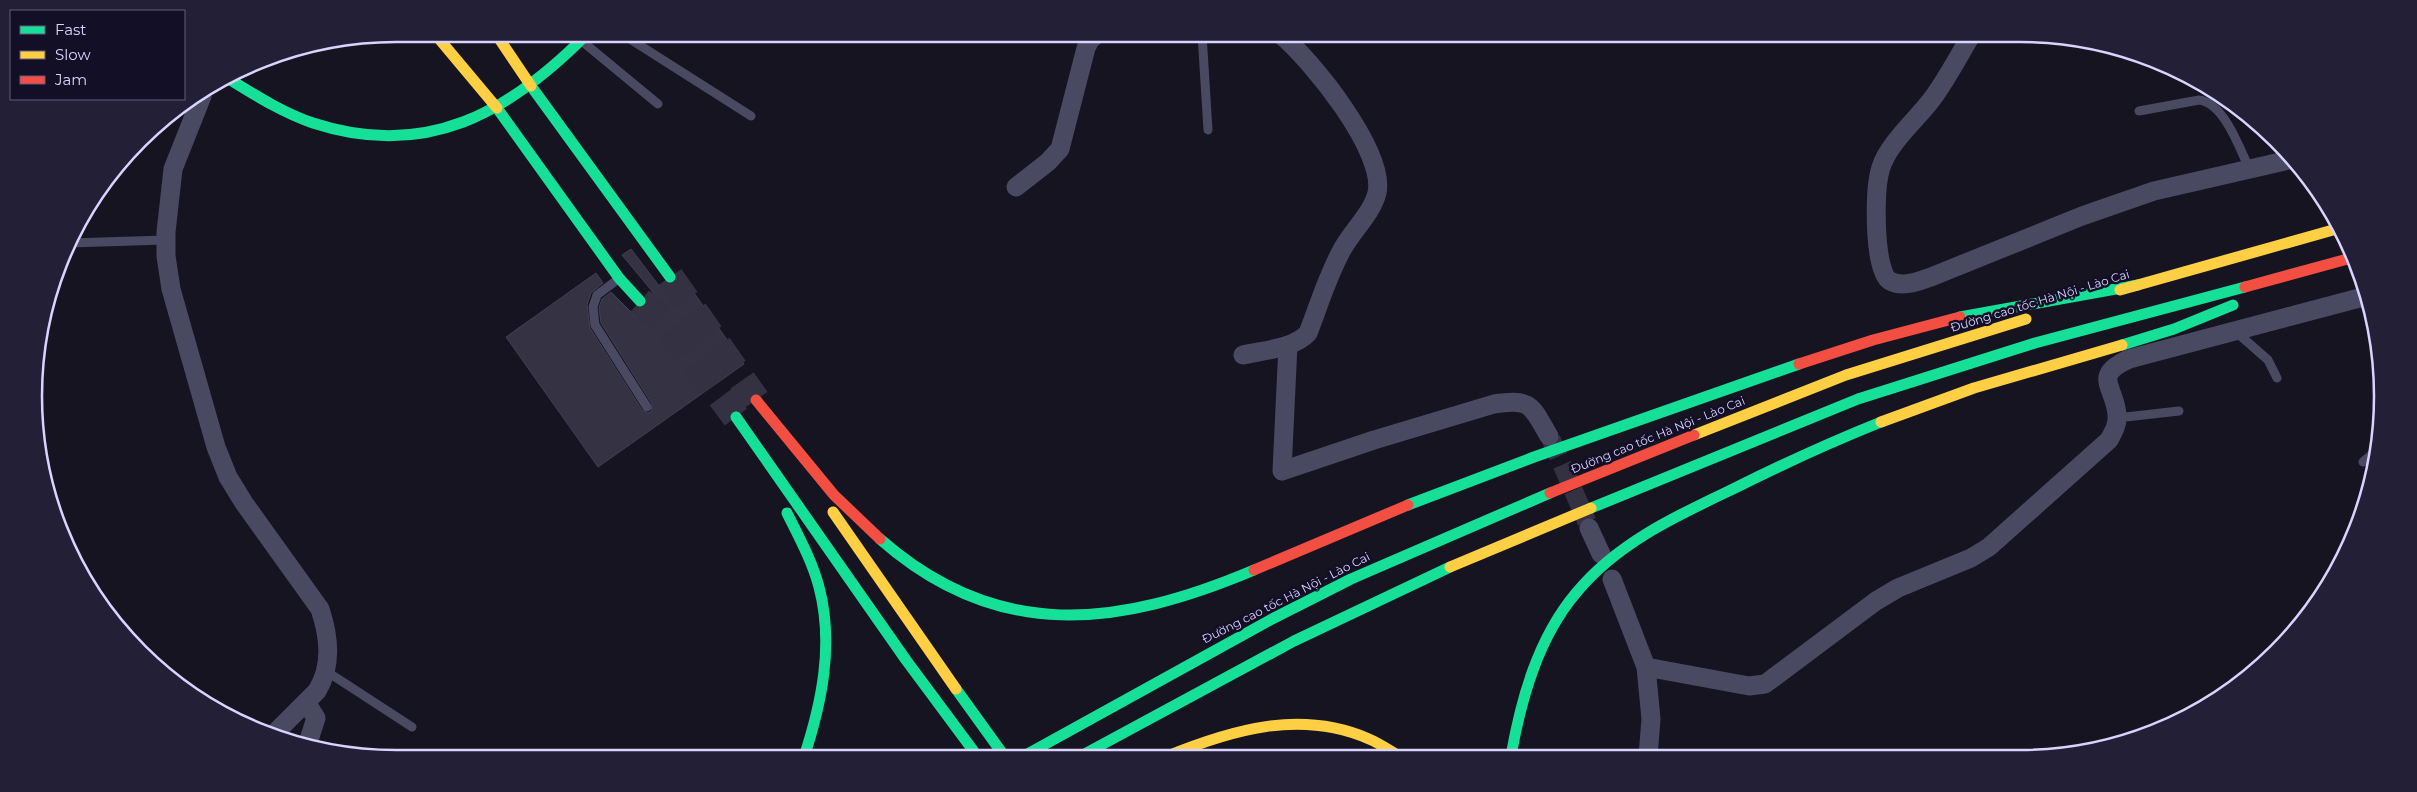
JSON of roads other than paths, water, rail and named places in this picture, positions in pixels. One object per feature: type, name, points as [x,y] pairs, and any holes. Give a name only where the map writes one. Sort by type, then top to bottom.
[{"type":"main road","points":[[442,42],[496,108],[619,278],[640,301]]},
{"type":"main road","points":[[501,42],[531,86],[670,277]]},
{"type":"main road","points":[[233,82],[263,101],[313,123],[365,134],[422,135],[459,124],[496,108],[531,86],[579,42]]},
{"type":"main road","name":"Đường cao tốc Hà Nội - Lào Cai","points":[[1035,750],[1272,618],[1352,578],[1497,514],[1846,375],[2138,285],[2333,230]]},
{"type":"main road","points":[[1512,750],[1515,729],[1538,656],[1556,622],[1575,594],[1593,574],[1644,534],[1779,466],[1882,421],[1976,388],[2176,328],[2347,259]]},
{"type":"main road","points":[[1092,750],[1202,689],[1286,646],[1444,570],[1533,531],[1858,399],[2035,343],[2347,259]]},
{"type":"main road","points":[[1000,750],[925,647],[756,400],[833,493],[875,538],[910,564],[971,597],[999,607],[1055,616],[1119,614],[1147,609],[1234,579],[1350,528],[1496,471],[1643,418],[1897,334],[1990,311],[2138,285]]},
{"type":"main road","points":[[807,750],[814,730],[824,670],[825,624],[821,595],[814,569],[793,525],[736,417],[906,660],[973,750]]},
{"type":"main road","points":[[1180,750],[1197,742],[1231,732],[1271,724],[1303,722],[1342,727],[1378,741],[1391,750]]},
{"type":"street","points":[[1016,188],[1048,162],[1060,149],[1089,42]]},
{"type":"street","points":[[1244,355],[1288,345],[1303,338],[1308,333],[1342,249],[1374,202],[1378,181],[1370,151],[1353,120],[1308,64],[1287,42]]},
{"type":"street","points":[[1967,42],[1933,97],[1886,156],[1878,178],[1876,210],[1881,268],[1888,280],[1897,284],[1909,284],[1931,277],[2082,216],[2154,191],[2285,161]]},
{"type":"street","points":[[199,102],[173,169],[166,240],[171,289],[216,447],[228,477],[244,503],[320,609],[326,628],[329,650],[326,671],[317,690],[278,730]]},
{"type":"street","points":[[1646,667],[1750,686],[1765,684],[1876,601],[1898,588],[1971,558],[1989,547],[2109,440],[2116,427],[2116,418],[2108,383],[2108,374],[2114,366],[2129,359],[2360,298]]},
{"type":"street","points":[[1288,345],[1282,472],[1402,432],[1494,404],[1514,401],[1532,408],[1549,436]]},
{"type":"street","points":[[1589,528],[1601,554]]},
{"type":"street","points":[[1612,579],[1646,667],[1651,719],[1648,750]]},
{"type":"street","points":[[306,702],[316,718],[309,738]]},
{"type":"lane","points":[[590,42],[658,104]]},
{"type":"lane","points":[[635,42],[751,116]]},
{"type":"lane","points":[[1202,42],[1208,130]]},
{"type":"lane","points":[[2139,111],[2198,100],[2206,101],[2221,114],[2231,130],[2249,168]]},
{"type":"lane","points":[[78,243],[166,240]]},
{"type":"lane","points":[[619,278],[597,295],[592,307],[593,317],[595,325],[647,407]]},
{"type":"lane","points":[[2235,331],[2268,360],[2274,367],[2277,378]]},
{"type":"lane","points":[[2116,418],[2179,411]]},
{"type":"lane","points":[[2363,462],[2369,457]]},
{"type":"lane","points":[[326,671],[412,727]]},
{"type":"tunnel","points":[[670,277],[756,400]]},
{"type":"tunnel","points":[[640,301],[668,326],[736,417]]},
{"type":"tunnel","points":[[1551,439],[1587,522]]}]
